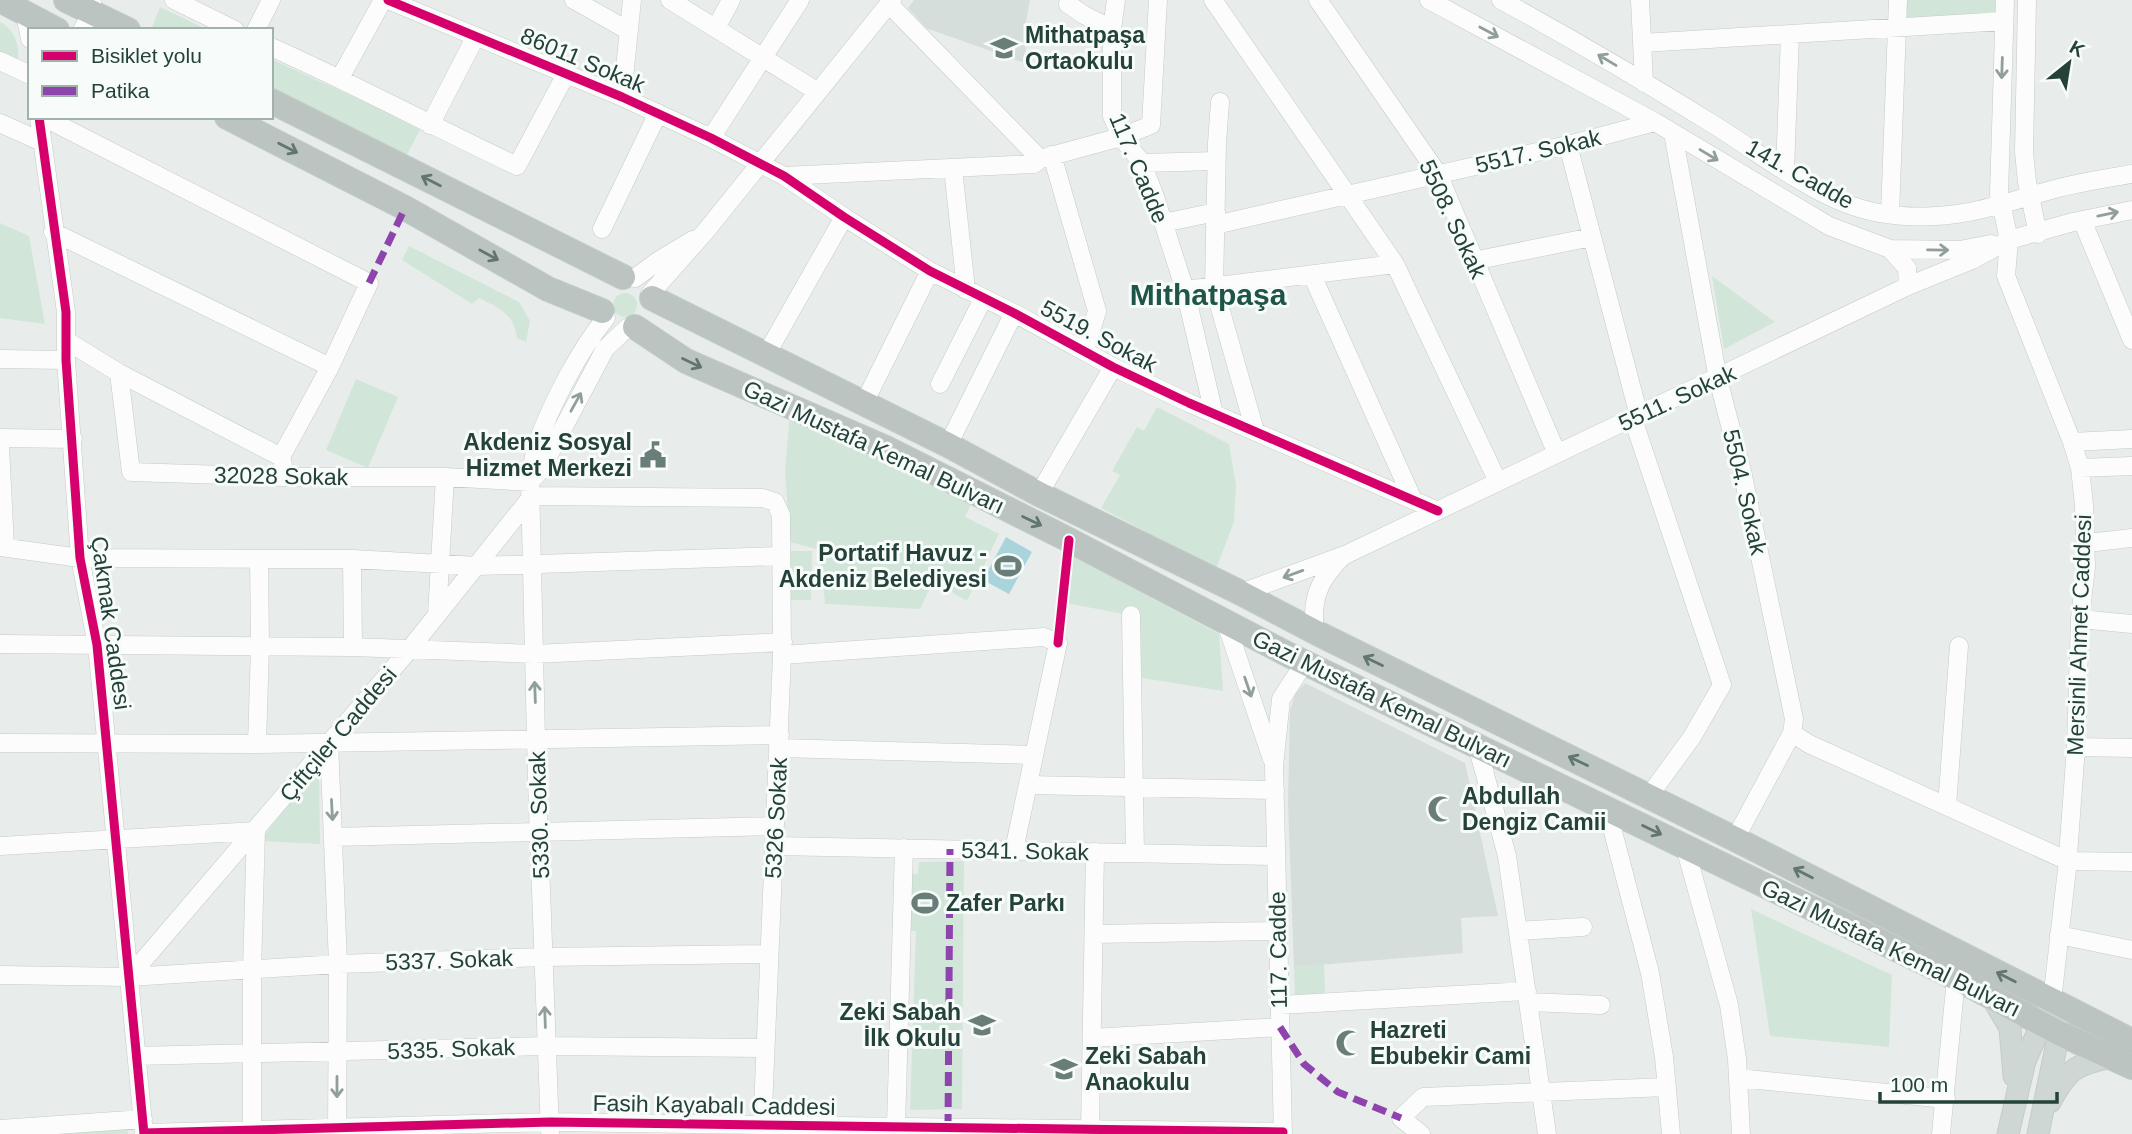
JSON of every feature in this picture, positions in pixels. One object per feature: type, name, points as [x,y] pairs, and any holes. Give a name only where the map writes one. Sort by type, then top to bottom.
[{"type":"highway","points":[[0,0],[51,28]]},
{"type":"highway","points":[[65,0],[89,14],[123,28]]},
{"type":"highway","name":"Gazi Mustafa Kemal Bulvarı","points":[[273,102],[640,287],[766,355],[948,445],[1039,494],[1735,839],[2051,1018],[2122,1062]]},
{"type":"highway","name":"Gazi Mustafa Kemal Bulvarı","points":[[231,119],[405,208],[548,289],[617,321],[686,361],[888,449],[1226,623],[1991,996],[2051,1018],[2132,1041]]},
{"type":"highway","points":[[609,283],[640,287],[650,313],[646,319],[617,321],[600,304],[604,289],[609,283]]},
{"type":"main road","points":[[1991,996],[2010,1028],[2014,1059],[2014,1101]]},
{"type":"main road","name":"Mersinli Ahmet Caddesi","points":[[2008,1134],[2025,1061],[2051,1018]]},
{"type":"main road","name":"Mersinli Ahmet Caddesi","points":[[2039,1134],[2044,1113],[2051,1018]]},
{"type":"main road","points":[[2044,1113],[2060,1083],[2073,1069],[2085,1063],[2122,1062]]},
{"type":"street","points":[[53,28],[65,0]]},
{"type":"street","points":[[174,0],[231,28]]},
{"type":"street","points":[[257,28],[271,0]]},
{"type":"street","points":[[340,78],[385,0]]},
{"type":"street","name":"86011 Sokak","points":[[385,0],[432,8],[476,36],[622,97],[761,163]]},
{"type":"street","points":[[574,0],[629,31]]},
{"type":"street","points":[[622,97],[632,0]]},
{"type":"street","points":[[670,0],[818,92]]},
{"type":"street","points":[[716,29],[731,0]]},
{"type":"street","points":[[711,138],[800,0]]},
{"type":"street","points":[[1069,0],[1068,4],[1084,15],[1112,29]]},
{"type":"street","name":"117. Cadde","points":[[1116,0],[1112,29],[1112,116],[1121,137],[1142,163],[1163,223],[1185,290],[1214,414]]},
{"type":"street","points":[[784,176],[1034,164],[1046,157],[1121,137],[1151,125],[1158,0]]},
{"type":"street","points":[[1213,0],[1395,264],[1498,482]]},
{"type":"street","name":"5508. Sokak","points":[[1318,0],[1438,174],[1473,261],[1558,454]]},
{"type":"street","name":"141. Cadde","points":[[1429,0],[1655,122],[1829,226],[1891,249],[1960,250],[2038,234]]},
{"type":"street","name":"141. Cadde","points":[[1500,0],[1841,202],[1874,213],[1936,216],[2000,206],[2086,181],[2132,174]]},
{"type":"street","points":[[1640,0],[1644,83]]},
{"type":"street","points":[[1890,214],[1898,0]]},
{"type":"street","points":[[2000,206],[1999,155],[2005,0]]},
{"type":"street","points":[[2027,0],[2024,152],[2038,234],[2082,220],[2132,210]]},
{"type":"street","points":[[640,287],[663,282],[891,2],[1046,157],[1097,310],[1085,350]]},
{"type":"street","points":[[25,14],[28,29]]},
{"type":"street","points":[[1642,43],[2004,20]]},
{"type":"street","points":[[1785,170],[1790,35]]},
{"type":"street","points":[[430,125],[476,36]]},
{"type":"street","points":[[273,48],[517,166],[566,74]]},
{"type":"street","points":[[0,61],[28,74]]},
{"type":"street","points":[[1220,102],[1214,287],[1255,431]]},
{"type":"street","points":[[602,229],[657,113]]},
{"type":"street","name":"Çakmak Caddesi","points":[[41,119],[53,232],[66,312],[66,360],[80,558],[97,645],[144,1129]]},
{"type":"street","points":[[45,119],[369,283],[330,367],[281,457],[285,477]]},
{"type":"street","name":"5517. Sokak","points":[[1163,223],[1215,219],[1348,194],[1568,145],[1655,122]]},
{"type":"street","points":[[0,123],[43,142]]},
{"type":"street","name":"5504. Sokak","points":[[1674,133],[1718,379],[1742,471],[1794,719],[1792,733]]},
{"type":"street","points":[[1568,145],[1636,418],[1722,685],[1692,737],[1649,796]]},
{"type":"street","points":[[1142,163],[1216,161]]},
{"type":"street","name":"5519. Sokak","points":[[761,163],[930,271],[1113,367],[1438,511]]},
{"type":"street","points":[[953,168],[966,290]]},
{"type":"street","name":"Mersinli Ahmet Caddesi","points":[[2000,206],[2009,240],[2006,276],[2080,468],[2087,543],[2080,619],[2076,747],[2068,861],[2051,1018]]},
{"type":"street","points":[[766,355],[844,217]]},
{"type":"street","points":[[2082,220],[2132,340]]},
{"type":"street","points":[[53,232],[330,367]]},
{"type":"street","points":[[1473,261],[1592,237]]},
{"type":"street","name":"5511. Sokak","points":[[1241,593],[1345,555],[1908,286],[1972,260],[2009,240]]},
{"type":"street","points":[[1891,249],[1906,268],[1908,286]]},
{"type":"street","points":[[1972,260],[2006,276]]},
{"type":"street","points":[[1185,290],[1395,264]]},
{"type":"street","points":[[863,403],[930,271]]},
{"type":"street","points":[[1312,275],[1413,500]]},
{"type":"street","points":[[940,384],[983,299]]},
{"type":"street","points":[[948,445],[1014,313]]},
{"type":"street","name":"Çiftçiler Caddesi","points":[[129,977],[256,831],[478,566],[531,489],[536,447],[555,403],[595,331],[617,321]]},
{"type":"street","points":[[67,341],[119,373],[281,457]]},
{"type":"street","points":[[0,359],[66,360]]},
{"type":"street","points":[[1039,494],[1113,367]]},
{"type":"street","name":"32028 Sokak","points":[[119,373],[131,472],[285,477],[446,477],[531,489],[763,498],[775,502]]},
{"type":"street","points":[[0,438],[73,439]]},
{"type":"street","points":[[2071,442],[2132,439]]},
{"type":"street","points":[[0,446],[3,547],[80,558],[352,559],[478,566],[781,556]]},
{"type":"street","points":[[2080,468],[2132,466]]},
{"type":"street","points":[[437,615],[446,477]]},
{"type":"street","name":"5330. Sokak","points":[[531,489],[539,831],[550,1128]]},
{"type":"street","name":"5326 Sokak","points":[[762,1130],[783,648],[781,515],[775,502]]},
{"type":"street","points":[[2087,543],[2132,538]]},
{"type":"street","points":[[1315,633],[1313,611],[1317,592],[1328,571],[1345,555]]},
{"type":"street","points":[[257,744],[260,646],[258,559]]},
{"type":"street","points":[[352,559],[352,647]]},
{"type":"street","points":[[1131,615],[1135,853]]},
{"type":"street","points":[[2080,619],[2132,624]]},
{"type":"street","name":"117. Cadde","points":[[1226,623],[1274,766]]},
{"type":"street","points":[[0,644],[352,647],[534,654],[783,648],[1044,637],[1058,643],[1014,850]]},
{"type":"street","points":[[1947,806],[1959,646]]},
{"type":"street","name":"117. Cadde","points":[[1283,1133],[1274,766],[1281,699],[1305,662]]},
{"type":"street","points":[[1735,839],[1792,733],[1808,744],[2068,861],[2132,862]]},
{"type":"street","points":[[0,743],[257,744],[537,739],[779,741],[1034,755]]},
{"type":"street","points":[[329,742],[338,964],[337,1131]]},
{"type":"street","points":[[1477,745],[1507,856],[1547,1134]]},
{"type":"street","points":[[2076,747],[2132,748]]},
{"type":"street","points":[[1028,785],[1275,790]]},
{"type":"street","points":[[1607,809],[1650,973],[1667,1087],[1671,1134]]},
{"type":"street","points":[[334,837],[775,826]]},
{"type":"street","points":[[0,846],[256,831],[252,1132]]},
{"type":"street","name":"5341. Sokak","points":[[774,846],[1276,856]]},
{"type":"street","points":[[1685,847],[1729,1005],[1738,1078],[1741,1134]]},
{"type":"street","points":[[896,1127],[904,848]]},
{"type":"street","points":[[1090,1130],[1095,852]]},
{"type":"street","points":[[1518,931],[1583,927]]},
{"type":"street","points":[[1094,934],[1278,931]]},
{"type":"street","points":[[2059,935],[2132,950]]},
{"type":"street","name":"5337. Sokak","points":[[0,975],[129,977],[338,964],[543,957],[769,954]]},
{"type":"street","points":[[1941,1134],[1956,978]]},
{"type":"street","points":[[1280,1005],[1528,996],[1601,1004]]},
{"type":"street","points":[[1092,1038],[1280,1027]]},
{"type":"street","name":"5335. Sokak","points":[[137,1056],[547,1046],[765,1048]]},
{"type":"street","points":[[1738,1078],[1946,1099]]},
{"type":"street","points":[[1421,1134],[1401,1118],[1423,1097],[1667,1087]]},
{"type":"street","name":"Fasih Kayabalı Caddesi","points":[[0,1129],[252,1132],[896,1127],[1283,1133]]},
{"type":"shaded area","name":"Mithatpaşa Ortaokulu","points":[[914,0],[1030,0],[1024,32],[1027,64],[926,28],[908,8]]},
{"type":"shaded area","points":[[1305,683],[1465,763],[1498,916],[1461,918],[1463,953],[1294,967],[1288,803],[1290,711],[1295,694]]},
{"type":"green space","points":[[1903,0],[1995,0],[1996,24],[1902,24]]},
{"type":"green space","points":[[160,7],[204,28],[152,28]]},
{"type":"green space","points":[[0,22],[15,38],[18,60],[0,55]]},
{"type":"green space","points":[[273,60],[421,128],[405,158],[273,91]]},
{"type":"green space","points":[[0,223],[29,236],[45,324],[0,318]]},
{"type":"green space","points":[[409,246],[519,302],[530,321],[526,342],[517,338],[513,323],[499,309],[479,298],[472,304],[402,260]]},
{"type":"green space","points":[[1712,276],[1775,322],[1724,349]]},
{"type":"green space","points":[[625,293],[634,296],[637,305],[634,314],[625,317],[616,314],[613,305],[616,296]]},
{"type":"green space","points":[[356,379],[398,397],[368,468],[326,450]]},
{"type":"green space","points":[[1157,407],[1229,444],[1236,485],[1234,522],[1216,569],[1101,508],[1120,475],[1112,471],[1137,427],[1144,431]]},
{"type":"green space","points":[[790,413],[971,504],[965,517],[999,534],[967,601],[933,582],[920,609],[825,604],[820,550],[790,542],[785,471]]},
{"type":"green space","points":[[788,551],[812,551],[811,600],[788,600]]},
{"type":"green space","points":[[1071,555],[1219,634],[1223,691],[1142,678],[1139,617],[1066,603]]},
{"type":"green space","points":[[319,764],[320,844],[260,841]]},
{"type":"green space","name":"Zafer Parkı","points":[[964,861],[962,1109],[910,1110],[916,931],[908,931],[911,874],[918,874],[919,862]]},
{"type":"green space","points":[[1751,909],[1892,975],[1889,1047],[1770,1036]]},
{"type":"green space","points":[[1324,964],[1325,994],[1295,995],[1294,967]]},
{"type":"green space","points":[[127,1124],[128,1134],[0,1134]]},
{"type":"water","name":"Portatif Havuz - Akdeniz Belediyesi","points":[[1006,537],[1032,552],[1009,594],[983,580]]},
{"type":"marked path","points":[[369,283],[405,208]]},
{"type":"marked path","points":[[948,1128],[950,849]]},
{"type":"marked path","points":[[1280,1027],[1304,1064],[1338,1092],[1401,1118]]},
{"type":"cycle path","points":[[388,0],[622,97],[711,138],[784,176],[930,271],[1113,367],[1189,403],[1438,511]]},
{"type":"cycle path","points":[[39,119],[66,312],[66,360],[80,558],[97,645],[144,1134]]},
{"type":"cycle path","points":[[1058,643],[1069,540]]},
{"type":"cycle path","points":[[144,1133],[550,1122],[1283,1132]]},
{"type":"place","name":"Mithatpaşa Ortaokulu","points":[[1004,48]]},
{"type":"place","name":"Akdeniz Sosyal Hizmet Merkezi","points":[[653,455]]},
{"type":"place","name":"Portatif Havuz - Akdeniz Belediyesi","points":[[1008,566]]},
{"type":"place","name":"Abdullah Dengiz Camii","points":[[1441,809]]},
{"type":"place","name":"Zafer Parkı","points":[[925,903]]},
{"type":"place","name":"Zeki Sabah İlk Okulu","points":[[982,1025]]},
{"type":"place","name":"Hazreti Ebubekir Cami","points":[[1349,1043]]},
{"type":"place","name":"Zeki Sabah Anaokulu","points":[[1064,1069]]},
{"type":"district","name":"Mithatpaşa","points":[[1208,294]]}]
